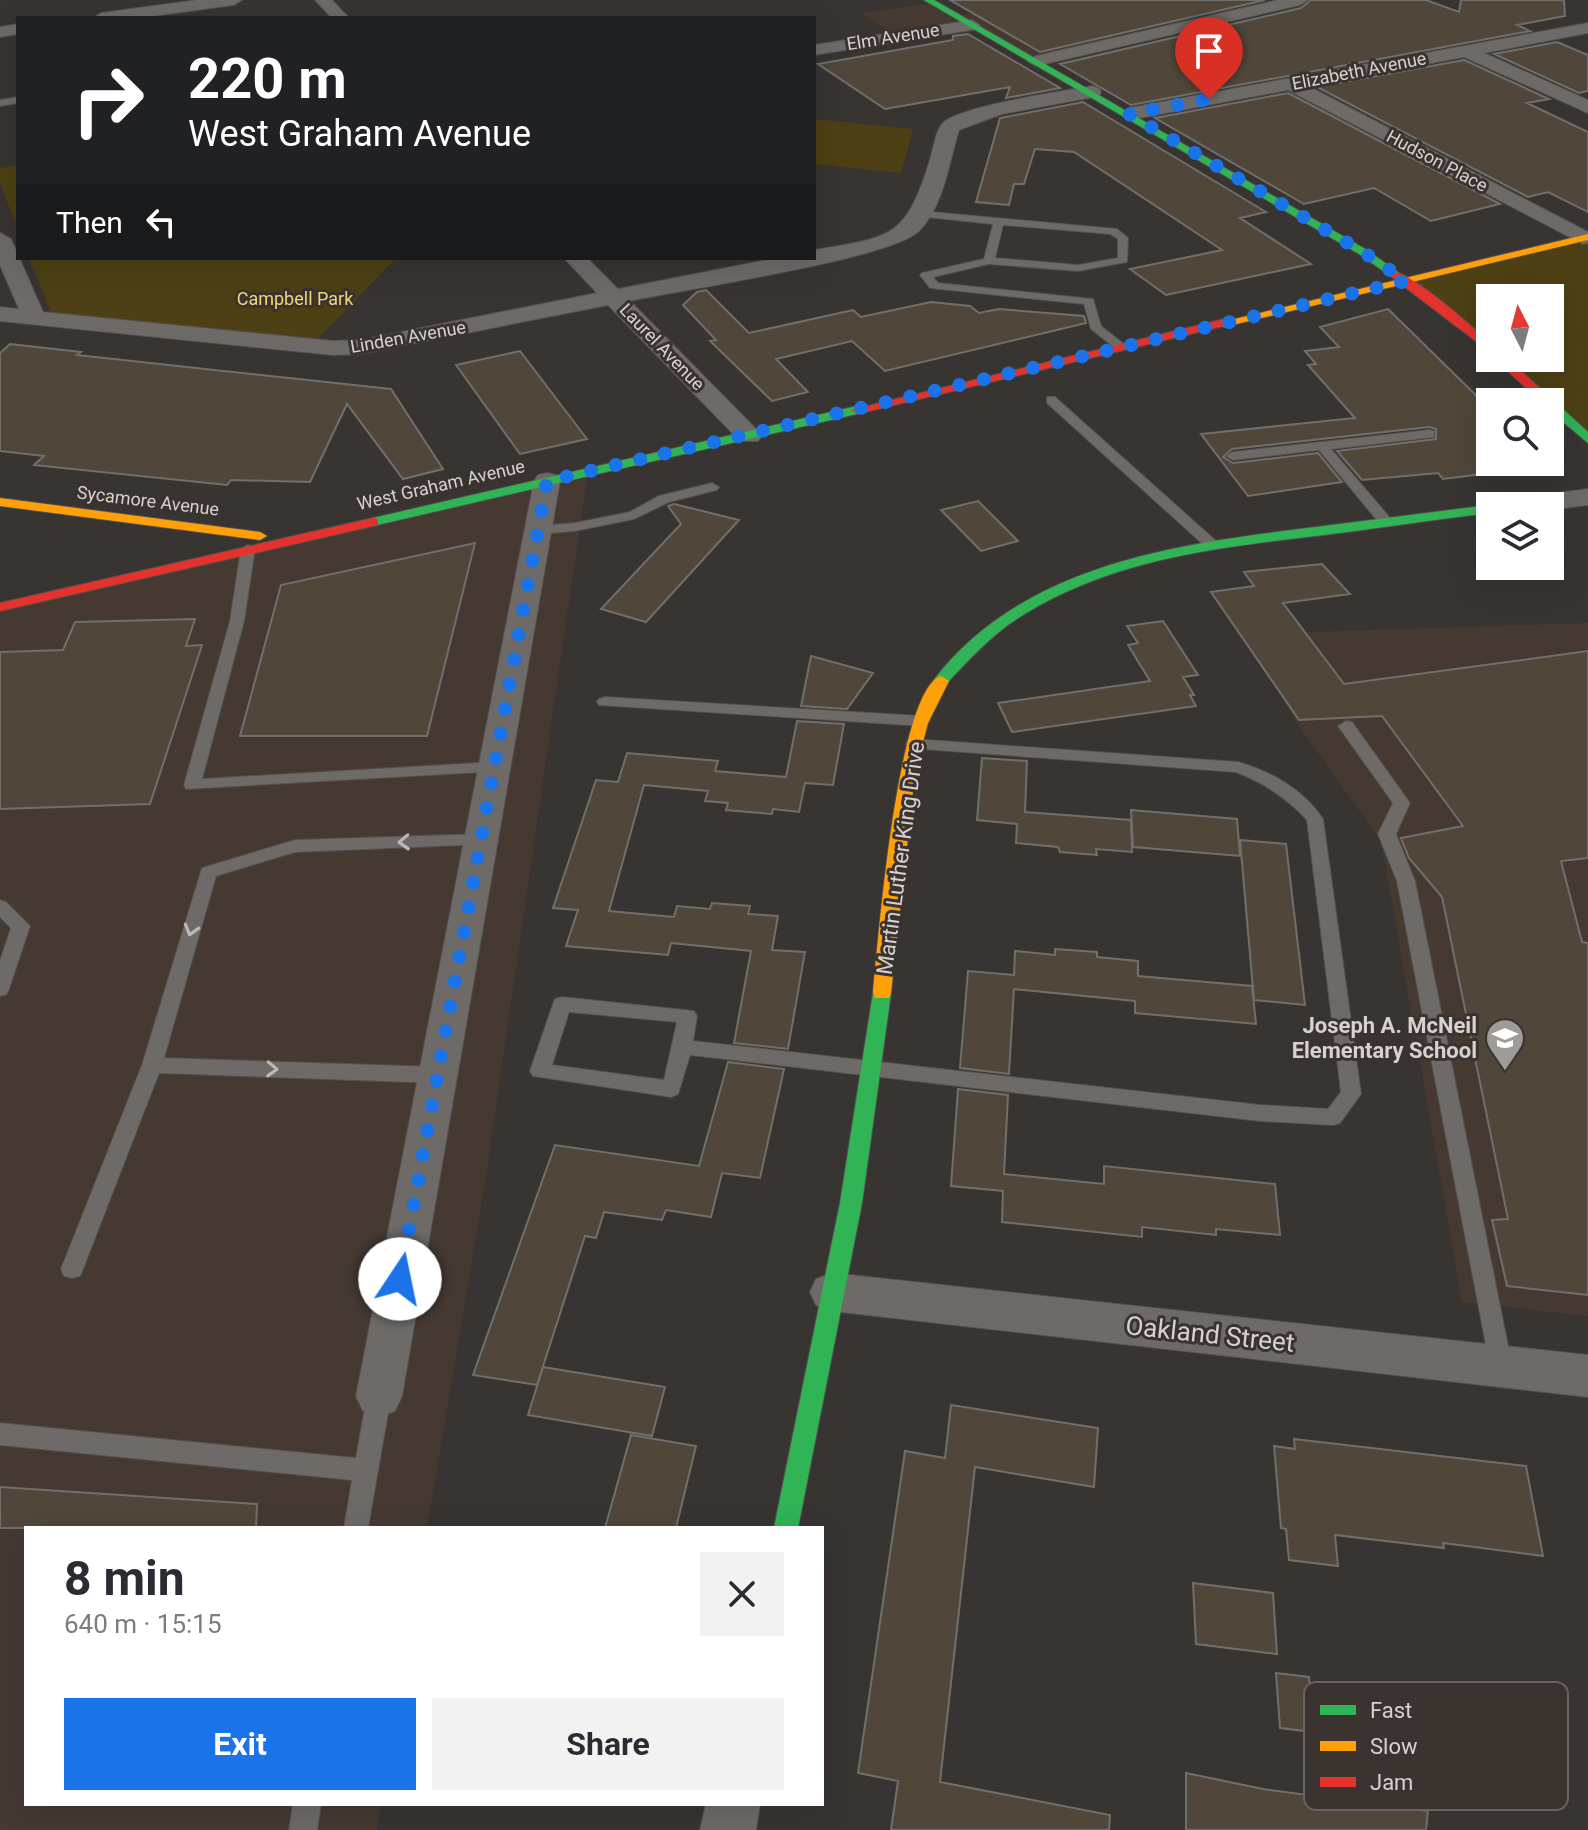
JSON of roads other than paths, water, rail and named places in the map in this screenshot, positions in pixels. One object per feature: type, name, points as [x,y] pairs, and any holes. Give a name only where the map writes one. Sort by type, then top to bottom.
[{"type":"street","points":[[116,16],[234,0]]},
{"type":"street","points":[[323,0],[339,16]]},
{"type":"street","points":[[928,0],[1092,92],[1363,252],[1406,281],[1476,337]]},
{"type":"street","points":[[1036,61],[1300,0]]},
{"type":"street","name":"Elm Avenue","points":[[816,50],[972,25]]},
{"type":"street","name":"Elizabeth Avenue","points":[[1129,114],[1588,28]]},
{"type":"street","points":[[1466,51],[1588,107]]},
{"type":"street","name":"Hudson Place","points":[[1291,84],[1586,238]]},
{"type":"street","points":[[921,214],[950,127],[998,109],[1092,92]]},
{"type":"street","name":"Linden Avenue","points":[[816,257],[899,235],[912,227],[921,214]]},
{"type":"street","name":"West Graham Avenue","points":[[0,607],[749,436],[1586,238]]},
{"type":"street","points":[[0,239],[34,318]]},
{"type":"street","name":"Laurel Avenue","points":[[577,260],[749,436]]},
{"type":"street","name":"Linden Avenue","points":[[0,314],[333,348],[395,341],[802,260]]},
{"type":"street","points":[[1515,372],[1533,388]]},
{"type":"street","points":[[1564,417],[1588,439]]},
{"type":"street","points":[[379,1396],[547,481]]},
{"type":"street","points":[[1564,500],[1588,497]]},
{"type":"street","name":"Sycamore Avenue","points":[[0,502],[290,540]]},
{"type":"street","name":"Martin Luther King Drive","points":[[786,1526],[872,1068],[900,825],[914,744],[940,682],[952,667],[1018,608],[1091,573],[1139,558],[1211,544],[1476,511]]},
{"type":"street","points":[[92,514],[113,538]]},
{"type":"street","points":[[84,587],[109,567],[112,560]]},
{"type":"street","name":"Oakland Street","points":[[832,1292],[1588,1376]]},
{"type":"street","points":[[728,1830],[733,1806]]},
{"type":"lane","points":[[921,214],[1113,231],[1123,238],[1123,260],[1078,268],[989,261],[926,275],[934,286],[1089,301],[1095,327],[1123,348]]},
{"type":"lane","points":[[989,261],[999,221]]},
{"type":"lane","points":[[1051,400],[1211,544]]},
{"type":"lane","points":[[1233,456],[1429,434]]},
{"type":"lane","points":[[1322,446],[1386,522]]},
{"type":"lane","points":[[539,530],[575,527],[634,515],[664,499],[712,487]]},
{"type":"lane","points":[[248,549],[237,621],[192,785],[495,767]]},
{"type":"lane","points":[[605,702],[922,721]]},
{"type":"lane","points":[[1346,726],[1402,803],[1387,834],[1406,881],[1501,1366]]},
{"type":"lane","points":[[683,1047],[1260,1113],[1333,1117],[1351,1094],[1315,819],[1298,798],[1271,779],[1238,767],[914,744]]},
{"type":"lane","points":[[72,1269],[152,1065],[208,872],[295,846],[482,840]]},
{"type":"lane","points":[[0,906],[21,926],[0,989]]},
{"type":"lane","points":[[562,1004],[687,1016],[683,1047],[671,1089],[540,1071],[562,1004]]},
{"type":"lane","points":[[152,1065],[438,1075]]},
{"type":"lane","points":[[356,1526],[379,1396]]},
{"type":"lane","points":[[0,1434],[366,1470]]},
{"type":"lane","points":[[303,1830],[307,1806]]},
{"type":"place","name":"Joseph A. McNeil Elementary School","points":[[1505,1072]]},
{"type":"park label","name":"Campbell Park","points":[[295,299]]}]
